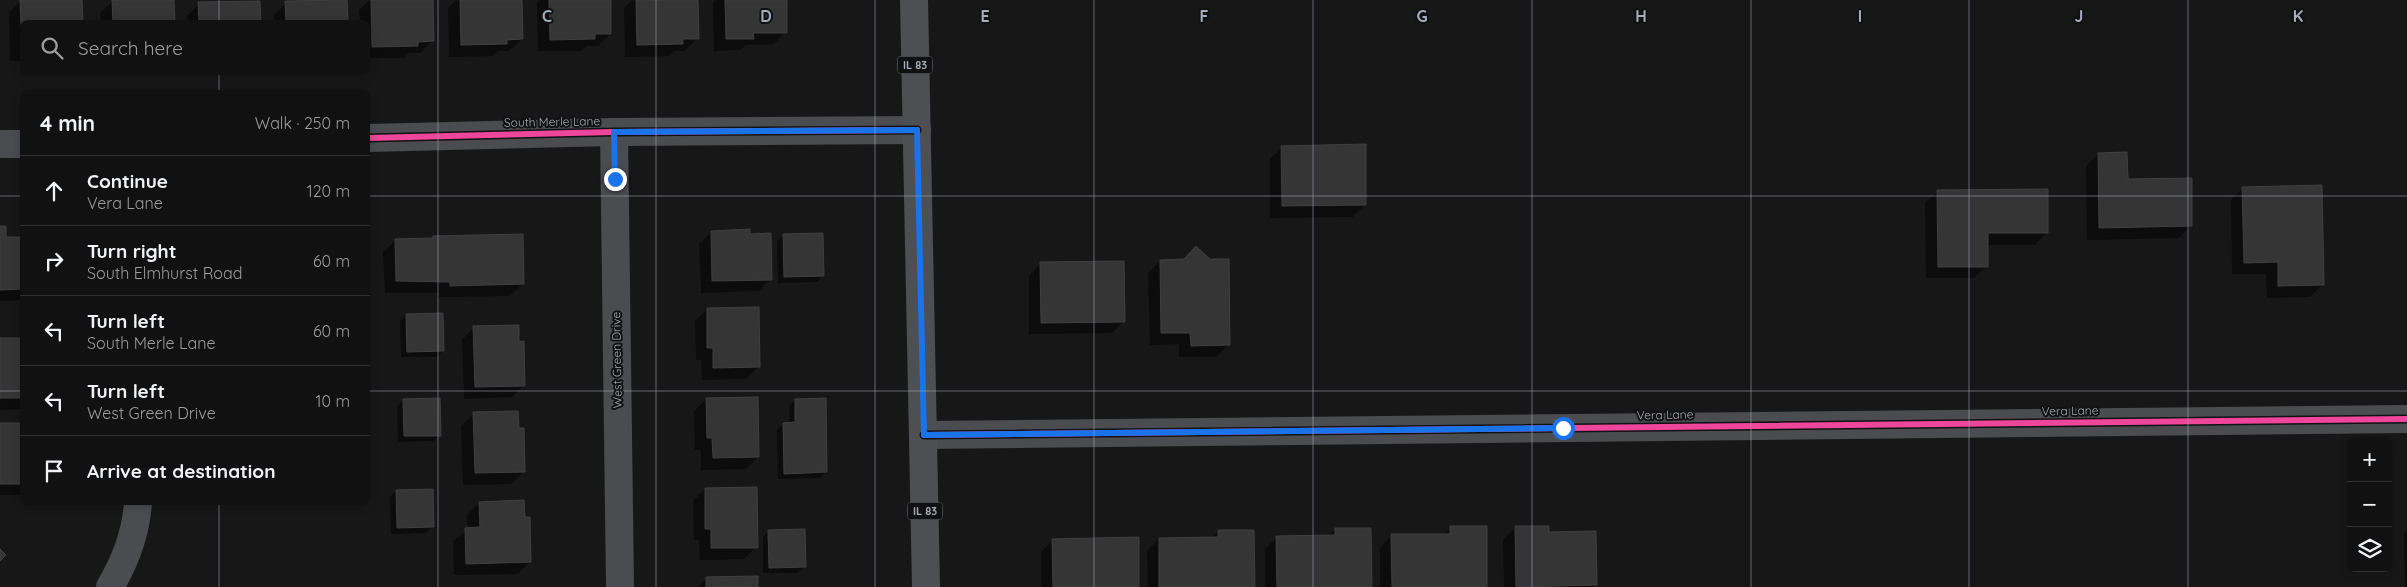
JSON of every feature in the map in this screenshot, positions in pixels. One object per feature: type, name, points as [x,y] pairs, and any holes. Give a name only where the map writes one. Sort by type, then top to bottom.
[{"type":"main road","name":"IL 83","points":[[914,0],[926,587]]},
{"type":"street","name":"South Merle Lane","points":[[370,138],[614,132],[917,130]]},
{"type":"street","name":"West Green Drive","points":[[614,132],[620,587]]},
{"type":"street","points":[[0,144],[20,144]]},
{"type":"street","name":"Vera Lane","points":[[924,435],[2407,418]]},
{"type":"street","points":[[110,587],[131,546],[138,505]]},
{"type":"building","points":[[20,0],[82,0],[83,20],[21,20]]},
{"type":"building","points":[[112,0],[174,0],[175,20],[113,20]]},
{"type":"building","points":[[347,0],[348,20],[286,20],[285,1]]},
{"type":"building","points":[[371,0],[433,0],[434,41],[418,42],[418,46],[372,47]]},
{"type":"building","points":[[460,0],[522,0],[523,39],[507,40],[507,44],[461,45]]},
{"type":"building","points":[[549,0],[611,0],[611,34],[595,34],[595,39],[550,40]]},
{"type":"building","points":[[636,0],[698,0],[699,39],[683,39],[683,44],[637,45]]},
{"type":"building","points":[[725,0],[787,0],[787,33],[753,33],[754,39],[726,39]]},
{"type":"building","points":[[260,1],[261,20],[199,20],[198,2]]},
{"type":"building","points":[[1366,144],[1366,205],[1282,206],[1281,146]]},
{"type":"building","points":[[2127,152],[2128,179],[2192,178],[2192,226],[2099,228],[2098,153]]},
{"type":"building","points":[[2322,185],[2324,285],[2278,286],[2278,262],[2244,263],[2242,187]]},
{"type":"building","points":[[2048,189],[2048,233],[1988,233],[1988,267],[1938,267],[1937,190]]},
{"type":"building","points":[[0,226],[6,226],[6,237],[20,237],[20,289],[0,290]]},
{"type":"building","points":[[750,229],[750,234],[771,233],[772,280],[712,281],[711,231]]},
{"type":"building","points":[[823,233],[824,276],[784,277],[783,234]]},
{"type":"building","points":[[523,234],[524,284],[450,286],[450,282],[396,281],[395,239],[433,238],[433,236]]},
{"type":"building","points":[[1196,246],[1210,259],[1229,259],[1230,345],[1191,346],[1190,333],[1161,333],[1160,260],[1184,259]]},
{"type":"building","points":[[1124,261],[1125,322],[1041,323],[1040,262]]},
{"type":"building","points":[[759,307],[760,367],[713,368],[713,348],[707,348],[707,308]]},
{"type":"building","points":[[443,313],[444,351],[407,352],[406,314]]},
{"type":"building","points":[[519,325],[519,342],[524,341],[525,386],[475,387],[473,326]]},
{"type":"building","points":[[0,338],[20,338],[20,398],[0,398]]},
{"type":"building","points":[[758,397],[759,457],[713,458],[712,438],[707,438],[706,398]]},
{"type":"building","points":[[440,398],[441,436],[404,436],[403,399]]},
{"type":"building","points":[[826,398],[827,472],[784,474],[783,423],[795,422],[795,399]]},
{"type":"building","points":[[518,411],[519,428],[524,428],[525,472],[475,473],[473,412]]},
{"type":"building","points":[[0,423],[20,423],[20,484],[0,484]]},
{"type":"building","points":[[757,487],[758,548],[711,548],[711,529],[705,529],[705,488]]},
{"type":"building","points":[[433,489],[434,527],[397,528],[396,490]]},
{"type":"building","points":[[524,500],[525,517],[530,517],[531,562],[466,564],[465,528],[480,527],[479,502]]},
{"type":"building","points":[[1450,526],[1487,526],[1487,587],[1392,587],[1391,534],[1450,534]]},
{"type":"building","points":[[1515,526],[1549,526],[1549,532],[1596,531],[1597,585],[1516,587]]},
{"type":"building","points":[[1335,528],[1371,528],[1372,587],[1277,587],[1276,536],[1335,535]]},
{"type":"building","points":[[805,529],[806,567],[769,568],[768,530]]},
{"type":"building","points":[[1218,530],[1254,530],[1255,587],[1159,587],[1159,538],[1218,537]]},
{"type":"building","points":[[1139,537],[1139,587],[1053,587],[1052,539]]},
{"type":"building","points":[[0,549],[6,555],[0,561]]},
{"type":"building","points":[[758,576],[758,587],[706,587],[706,577]]},
{"type":"cycle path","points":[[370,138],[614,132],[917,130]]},
{"type":"cycle path","points":[[924,435],[2407,419]]},
{"type":"route","points":[[615,179],[614,132],[917,130],[924,435],[1563,428]]}]
